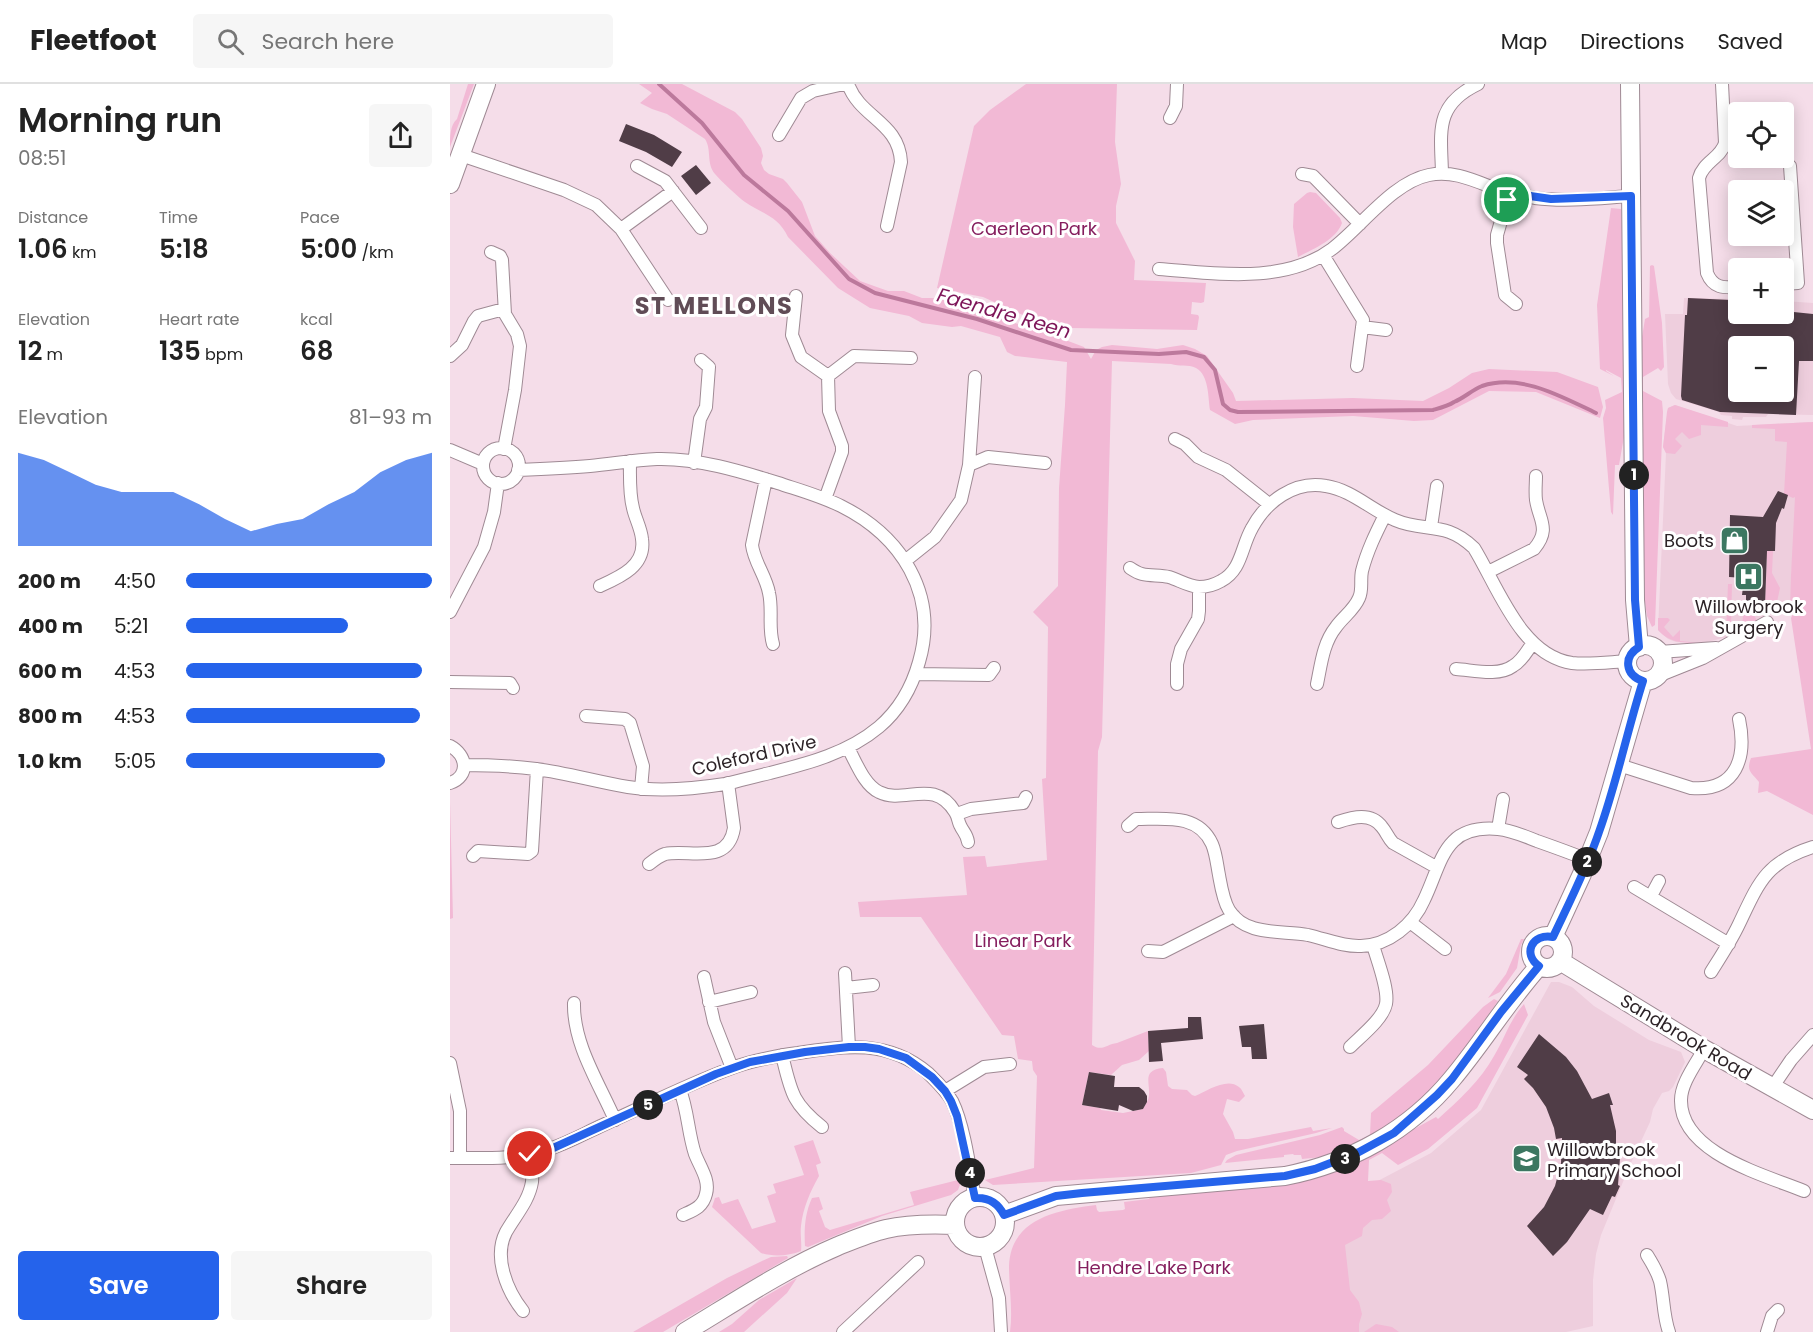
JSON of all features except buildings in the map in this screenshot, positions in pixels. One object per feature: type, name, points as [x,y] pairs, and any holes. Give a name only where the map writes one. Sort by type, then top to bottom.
[{"type":"street","points":[[450,184],[486,84]]},
{"type":"street","points":[[779,135],[801,98],[813,91],[846,84],[855,100],[884,125],[898,144],[901,162],[887,226]]},
{"type":"street","points":[[1170,118],[1176,106],[1177,84]]},
{"type":"street","points":[[1442,173],[1441,124],[1445,112],[1464,87],[1478,84]]},
{"type":"street","points":[[1630,84],[1635,600],[1630,672],[1634,676],[1650,678],[1704,658],[1767,622]]},
{"type":"street","points":[[1722,84],[1725,143],[1723,149],[1701,171],[1699,178],[1707,273],[1716,286],[1728,288]]},
{"type":"street","points":[[461,155],[564,190],[596,205],[621,230],[668,300]]},
{"type":"street","points":[[637,166],[665,181],[701,228]]},
{"type":"street","points":[[1790,168],[1798,282],[1794,283]]},
{"type":"street","points":[[1159,269],[1270,273],[1296,267],[1323,255],[1407,183],[1428,175],[1442,173],[1467,178],[1509,193],[1551,199],[1631,196]]},
{"type":"street","points":[[1302,174],[1313,176],[1360,224]]},
{"type":"street","points":[[621,230],[673,191]]},
{"type":"street","points":[[1509,193],[1497,235],[1497,243],[1505,295],[1516,304]]},
{"type":"street","points":[[490,252],[500,256],[502,260],[505,314],[517,334],[520,346],[515,390],[504,449]]},
{"type":"street","points":[[1323,255],[1363,320],[1357,366]]},
{"type":"street","points":[[796,296],[792,335],[801,357],[828,376]]},
{"type":"street","points":[[450,356],[462,345],[478,316],[504,309]]},
{"type":"street","points":[[1362,327],[1386,330]]},
{"type":"street","points":[[825,499],[842,452],[842,446],[829,411],[828,376],[854,356],[911,358]]},
{"type":"street","points":[[694,463],[700,419],[705,407],[709,367],[701,360]]},
{"type":"street","points":[[905,561],[935,537],[961,500],[969,465],[975,376]]},
{"type":"street","points":[[1175,439],[1185,444],[1198,457],[1226,470],[1269,504]]},
{"type":"street","points":[[504,449],[513,453],[517,458],[518,470],[513,479],[498,483],[489,479],[485,474],[483,464],[490,452],[504,449]]},
{"type":"street","points":[[450,450],[483,464]]},
{"type":"street","points":[[969,465],[988,457],[1045,463]]},
{"type":"street","name":"Coleford Drive","points":[[464,765],[506,765],[537,769],[641,789],[689,789],[728,783],[811,762],[848,748],[888,718],[905,695],[916,674],[922,654],[925,623],[920,594],[905,561],[874,526],[825,499],[726,468],[658,459],[518,470]]},
{"type":"street","points":[[600,586],[630,571],[638,562],[642,550],[643,540],[632,504],[630,461]]},
{"type":"street","points":[[1488,572],[1534,549],[1539,543],[1544,524],[1536,499],[1536,476]]},
{"type":"street","points":[[766,479],[752,545],[753,554],[770,596],[770,634],[773,644]]},
{"type":"street","points":[[450,612],[484,547],[494,512],[498,483]]},
{"type":"street","points":[[1130,568],[1142,574],[1162,576],[1187,585],[1199,587],[1216,584],[1233,572],[1239,563],[1250,530],[1269,504],[1294,489],[1323,485],[1351,494],[1385,515],[1404,523],[1455,533],[1466,539],[1474,548],[1515,621],[1532,644],[1544,653],[1570,663],[1584,664],[1633,654],[1650,646],[1659,652],[1662,656],[1663,667],[1650,678],[1632,715],[1599,832],[1553,937]]},
{"type":"street","points":[[1431,527],[1437,486]]},
{"type":"street","points":[[1317,684],[1330,636],[1360,596],[1363,568],[1385,515]]},
{"type":"street","points":[[1177,684],[1177,664],[1181,649],[1198,619],[1199,587]]},
{"type":"street","points":[[1456,669],[1497,672],[1506,670],[1521,659],[1532,644]]},
{"type":"street","points":[[1659,652],[1723,647]]},
{"type":"street","points":[[916,674],[989,675],[994,668]]},
{"type":"street","points":[[450,682],[510,683],[513,688]]},
{"type":"street","points":[[586,716],[625,719],[630,723],[643,766],[641,789]]},
{"type":"street","points":[[1619,765],[1691,788],[1701,789],[1720,784],[1735,772],[1740,762],[1742,740],[1739,719]]},
{"type":"street","points":[[450,746],[461,754],[464,765],[460,777],[450,783]]},
{"type":"street","points":[[848,748],[867,782],[879,793],[888,796],[924,793],[944,800],[957,814],[959,825],[967,835],[968,842]]},
{"type":"street","points":[[473,856],[478,851],[528,854],[532,851],[537,769]]},
{"type":"street","points":[[649,864],[662,855],[679,853],[703,855],[714,853],[724,847],[733,835],[734,828],[728,783]]},
{"type":"street","points":[[957,814],[971,808],[1023,804],[1026,797]]},
{"type":"street","points":[[1498,829],[1503,799]]},
{"type":"street","points":[[1338,822],[1354,816],[1369,818],[1383,828],[1393,843],[1436,867]]},
{"type":"street","points":[[1128,826],[1136,819],[1180,819],[1202,829],[1212,845],[1228,909],[1234,916],[1254,928],[1268,932],[1302,934],[1360,946],[1385,941],[1410,922],[1425,898],[1436,867],[1447,847],[1470,832],[1484,829],[1510,831],[1588,860]]},
{"type":"street","points":[[1712,972],[1729,944],[1761,879],[1778,863],[1813,847]]},
{"type":"street","points":[[1651,896],[1659,881]]},
{"type":"street","points":[[1634,887],[1729,944]]},
{"type":"street","points":[[1148,951],[1163,952],[1234,916]]},
{"type":"street","points":[[1410,922],[1445,949]]},
{"type":"street","points":[[1542,937],[1553,937],[1560,943],[1563,953],[1560,961],[1553,968],[1548,969],[1539,966],[1532,958],[1531,948],[1533,943],[1542,937]]},
{"type":"street","points":[[1350,1047],[1380,1016],[1387,1002],[1373,945]]},
{"type":"street","name":"Sandbrook Road","points":[[1560,961],[1704,1050],[1813,1110]]},
{"type":"street","points":[[1004,1215],[1056,1196],[1285,1176],[1315,1169],[1359,1152],[1394,1133],[1437,1095],[1452,1079],[1501,1012],[1539,966]]},
{"type":"street","points":[[845,972],[849,1047]]},
{"type":"street","points":[[704,977],[709,1002],[732,1068]]},
{"type":"street","points":[[846,988],[873,986]]},
{"type":"street","points":[[709,1002],[751,992]]},
{"type":"street","points":[[574,1003],[574,1020],[579,1037],[615,1120]]},
{"type":"street","points":[[1772,1088],[1791,1060],[1813,1035]]},
{"type":"street","points":[[450,1063],[460,1111],[455,1158],[486,1159],[551,1149],[680,1090],[750,1062],[782,1055],[849,1047],[879,1049],[906,1058],[932,1077],[945,1091],[957,1116],[975,1198]]},
{"type":"street","points":[[1704,1050],[1683,1090],[1681,1101],[1684,1114],[1694,1135],[1716,1154],[1804,1191]]},
{"type":"street","points":[[782,1055],[793,1097],[822,1127]]},
{"type":"street","points":[[945,1091],[984,1066],[1010,1064]]},
{"type":"street","points":[[680,1090],[692,1143],[707,1186],[702,1203],[683,1215]]},
{"type":"street","points":[[523,1311],[513,1298],[502,1267],[501,1255],[505,1234],[529,1192],[532,1181],[530,1154]]},
{"type":"street","points":[[975,1198],[990,1199],[996,1203],[1004,1215],[1005,1224],[999,1239],[985,1247],[968,1245],[957,1233],[955,1225],[957,1210],[962,1204],[975,1198]]},
{"type":"street","points":[[685,1332],[794,1267],[846,1242],[897,1227],[929,1224],[955,1225]]},
{"type":"street","points":[[985,1247],[999,1298],[1001,1332]]},
{"type":"street","points":[[1647,1255],[1660,1281],[1669,1332]]},
{"type":"street","points":[[850,1330],[918,1262]]},
{"type":"street","points":[[1767,1332],[1772,1316],[1778,1310]]},
{"type":"shaded area","points":[[1684,298],[1728,299],[1728,324],[1794,324],[1794,302],[1813,303],[1813,415],[1768,414],[1766,417],[1732,419],[1732,416],[1721,415],[1719,412],[1676,399],[1668,384],[1665,314],[1683,314]]},
{"type":"shaded area","points":[[1675,405],[1737,426],[1810,422],[1791,575],[1791,602],[1777,602],[1765,618],[1731,636],[1703,643],[1676,642],[1668,639],[1658,630],[1666,453],[1663,447],[1668,408]]},
{"type":"shaded area","name":"Willowbrook Primary School","points":[[1551,982],[1559,982],[1572,987],[1594,1006],[1649,1040],[1681,1052],[1685,1062],[1673,1087],[1662,1093],[1653,1109],[1650,1122],[1601,1235],[1593,1280],[1593,1326],[1566,1332],[1343,1332],[1330,1199],[1372,1184],[1431,1153],[1481,1110]]},
{"type":"green space","points":[[468,84],[474,84],[450,147],[452,128]]},
{"type":"green space","name":"Linear Park","points":[[639,84],[682,84],[735,112],[761,148],[763,156],[761,163],[764,170],[787,183],[802,202],[815,236],[860,281],[888,291],[904,291],[922,298],[966,304],[1084,347],[1091,359],[1096,350],[1112,345],[1157,349],[1183,345],[1207,356],[1233,393],[1236,401],[1353,398],[1423,401],[1472,373],[1489,369],[1557,372],[1598,387],[1603,407],[1600,418],[1536,392],[1489,391],[1433,420],[1414,421],[1353,416],[1253,420],[1235,424],[1210,410],[1206,381],[1196,368],[1171,364],[1112,361],[1102,737],[1098,751],[1092,1045],[1099,1048],[1104,1047],[1148,1031],[1149,1051],[1139,1060],[1122,1065],[1111,1075],[1089,1072],[1082,1105],[1123,1113],[1143,1109],[1149,1097],[1148,1077],[1152,1071],[1163,1068],[1166,1072],[1168,1086],[1172,1089],[1187,1090],[1195,1096],[1223,1084],[1234,1084],[1240,1088],[1245,1096],[1239,1102],[1227,1099],[1223,1114],[1235,1139],[1248,1139],[1311,1127],[1313,1131],[1332,1128],[1237,1151],[1226,1155],[1221,1165],[1191,1173],[993,1185],[985,1180],[1034,1168],[1037,1076],[1033,1070],[1032,1061],[1018,1059],[1014,1036],[1002,1035],[921,917],[860,917],[858,902],[967,895],[963,857],[985,856],[987,867],[1047,860],[1042,779],[1046,778],[1048,627],[1033,612],[1058,586],[1059,488],[1067,362],[1015,356],[1007,352],[1000,337],[961,326],[922,323],[909,316],[870,308],[838,288],[788,237],[780,224],[745,202],[715,174],[705,139],[667,114],[640,103],[652,93]]},
{"type":"green space","name":"Caerleon Park","points":[[1026,84],[1117,84],[1115,142],[1121,184],[1116,206],[1116,223],[1135,261],[1134,280],[1206,283],[1204,302],[1192,302],[1191,314],[1199,317],[1197,330],[1071,328],[1034,320],[983,297],[937,288],[974,126],[990,110]]},
{"type":"green space","points":[[1310,192],[1316,193],[1342,223],[1329,239],[1298,257],[1293,227],[1294,204]]},
{"type":"green space","points":[[1611,208],[1621,209],[1625,431],[1619,465],[1615,465],[1613,515],[1603,418],[1606,408],[1605,400],[1622,392],[1621,378],[1600,369],[1597,305]]},
{"type":"green space","points":[[1650,266],[1654,266],[1662,323],[1664,367],[1661,371],[1658,368],[1643,377],[1643,391],[1662,401],[1663,412],[1655,625],[1652,627],[1647,616],[1645,602],[1639,355],[1645,319],[1649,317]]},
{"type":"green space","points":[[1675,405],[1728,422],[1728,427],[1701,425],[1701,435],[1689,439],[1682,432],[1675,439],[1682,446],[1675,454],[1666,453],[1663,447],[1667,412],[1668,408]]},
{"type":"green space","points":[[1813,422],[1813,815],[1767,791],[1758,793],[1759,782],[1750,771],[1749,766],[1751,758],[1811,749],[1791,618],[1794,612],[1790,609],[1795,497],[1784,494],[1787,442],[1775,441],[1775,429],[1752,428],[1752,425]]},
{"type":"green space","points":[[1730,549],[1773,551],[1772,573],[1780,588],[1777,602],[1770,613],[1760,605],[1753,604],[1765,604],[1767,559],[1730,558]]},
{"type":"green space","points":[[1728,584],[1732,584],[1731,625],[1742,626],[1743,616],[1746,614],[1754,615],[1757,621],[1731,636],[1726,635]]},
{"type":"green space","points":[[1658,618],[1670,620],[1664,627],[1673,637],[1680,630],[1680,641],[1700,643],[1683,642],[1667,638],[1658,630]]},
{"type":"green space","points":[[450,802],[453,918],[450,919]]},
{"type":"green space","points":[[1521,939],[1524,939],[1517,968],[1500,992],[1488,998],[1506,974]]},
{"type":"green space","points":[[1494,999],[1498,1001],[1452,1066],[1424,1099],[1383,1132],[1333,1156],[1302,1159],[1301,1155],[1293,1154],[1225,1163],[1236,1155],[1320,1135],[1342,1127],[1344,1131],[1359,1140],[1370,1135],[1371,1113],[1428,1065],[1483,1007]]},
{"type":"green space","name":"Hendre Lake Park","points":[[1524,1004],[1528,1015],[1477,1108],[1428,1149],[1398,1165],[1382,1153],[1369,1160],[1368,1181],[1381,1180],[1391,1184],[1392,1192],[1387,1200],[1391,1211],[1382,1219],[1372,1220],[1363,1228],[1362,1236],[1345,1245],[1350,1290],[1359,1302],[1362,1314],[1359,1332],[1010,1332],[1009,1266],[1012,1250],[1018,1237],[1039,1219],[1067,1210],[1096,1205],[1099,1212],[1123,1210],[1125,1209],[1124,1202],[1149,1199],[1151,1196],[1250,1187],[1405,1134],[1436,1117],[1438,1119],[1469,1090],[1489,1065]]},
{"type":"green space","points":[[813,1140],[821,1163],[816,1165],[819,1176],[803,1213],[801,1251],[781,1255],[761,1253],[712,1207],[715,1198],[719,1197],[722,1204],[738,1199],[752,1229],[776,1222],[767,1196],[776,1193],[773,1184],[804,1175],[794,1146]]},
{"type":"green space","points":[[962,1179],[958,1190],[951,1195],[882,1216],[808,1247],[805,1246],[805,1221],[812,1198],[819,1197],[823,1209],[819,1211],[825,1227],[830,1230],[914,1205],[910,1192]]},
{"type":"green space","points":[[787,1256],[788,1258],[663,1332],[633,1332],[727,1278],[771,1257]]},
{"type":"green space","points":[[797,1278],[787,1293],[744,1332],[719,1332],[732,1324],[759,1300]]},
{"type":"green space","points":[[1376,1324],[1392,1327],[1399,1332],[1364,1332]]},
{"type":"waterway","name":"Faendre Reen","points":[[659,84],[702,123],[744,175],[788,211],[849,279],[875,293],[977,319],[1071,350],[1159,354],[1186,352],[1204,357],[1215,370],[1223,404],[1230,410],[1238,412],[1433,410],[1449,405],[1482,386],[1511,382],[1541,389],[1596,413]]},
{"type":"place","name":"Boots","points":[[1735,540]]},
{"type":"place","name":"Willowbrook Surgery","points":[[1749,577]]},
{"type":"place","name":"Willowbrook Primary School","points":[[1526,1159]]},
{"type":"district","name":"ST MELLONS","points":[[714,305]]},
{"type":"route","points":[[530,1154],[551,1149],[732,1068],[782,1055],[849,1047],[879,1049],[906,1058],[932,1077],[945,1091],[961,1128],[975,1198],[990,1199],[996,1203],[1004,1215],[1056,1196],[1263,1179],[1315,1169],[1342,1160],[1380,1141],[1394,1133],[1423,1109],[1452,1079],[1501,1012],[1539,966],[1532,958],[1531,948],[1537,939],[1553,937],[1588,860],[1612,792],[1643,681],[1634,676],[1628,668],[1631,653],[1639,647],[1635,600],[1631,196],[1551,199],[1509,193],[1507,200]]}]
